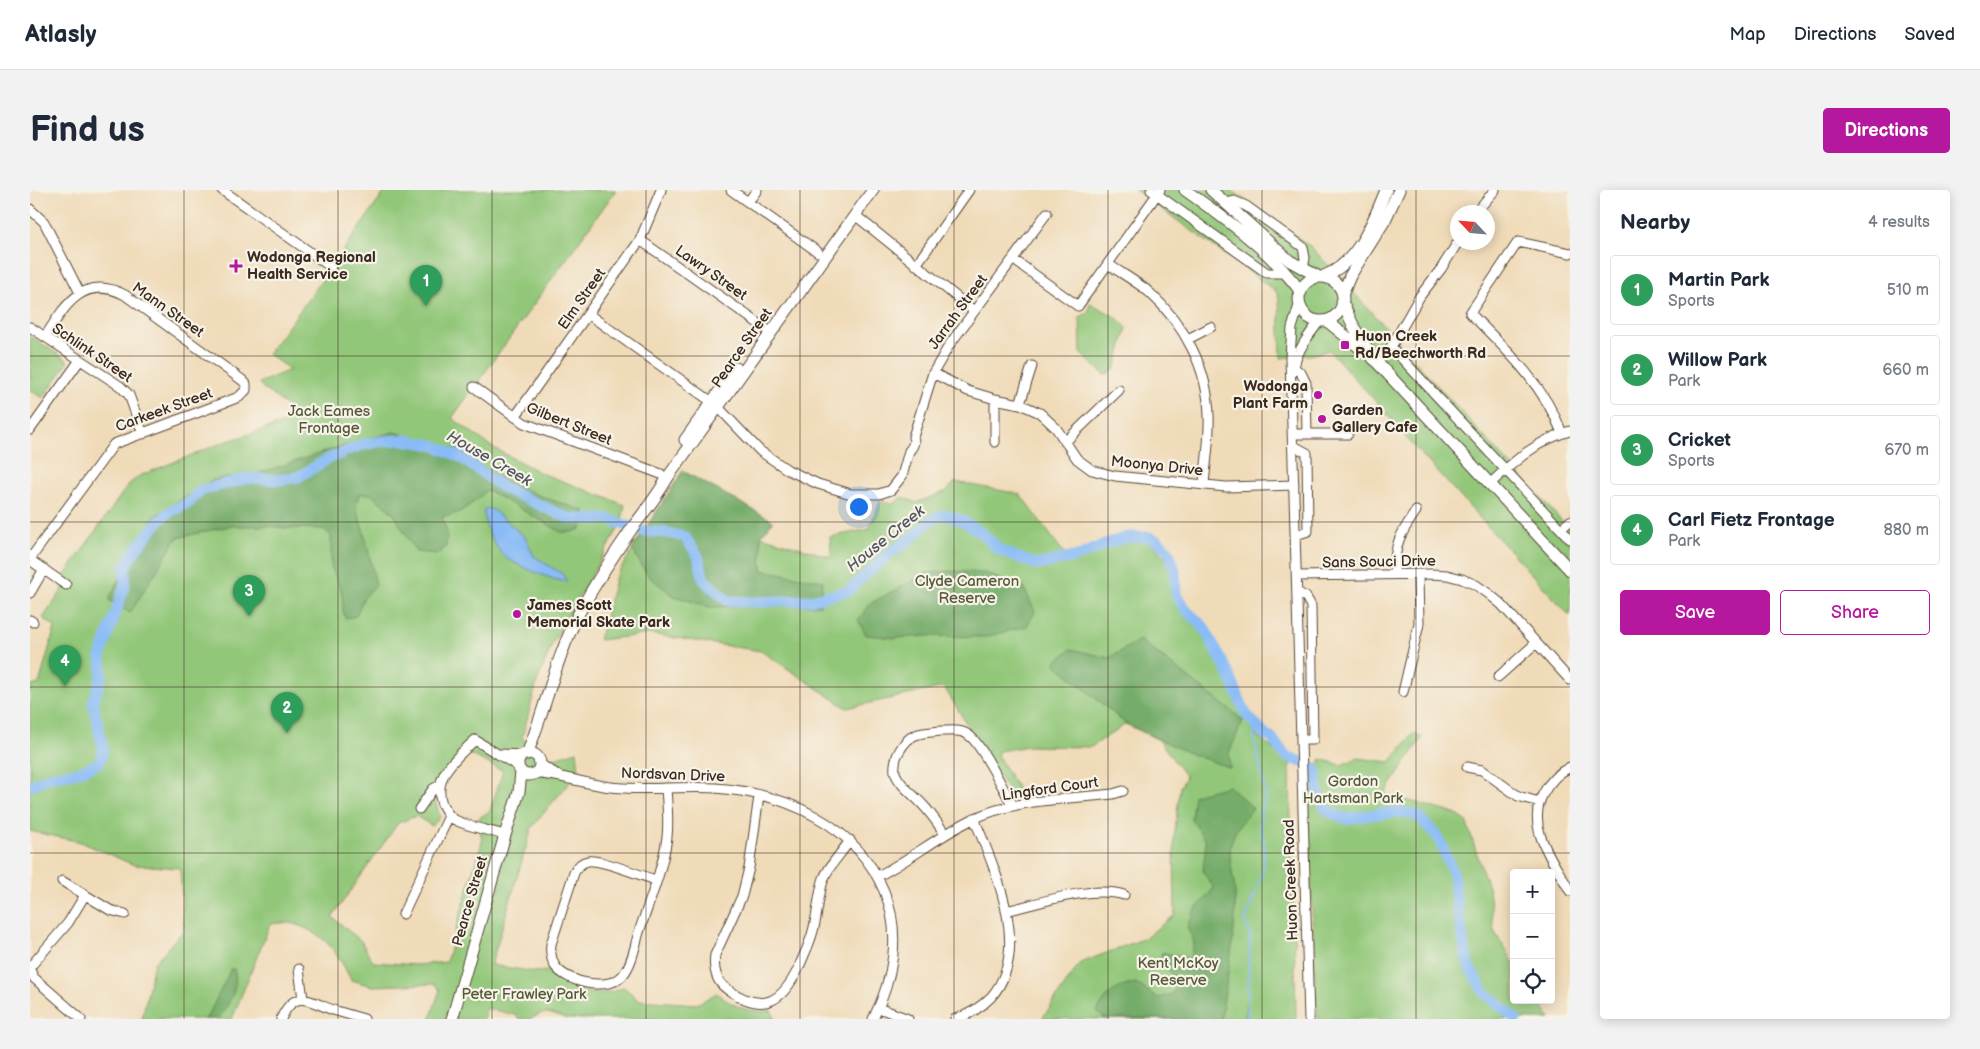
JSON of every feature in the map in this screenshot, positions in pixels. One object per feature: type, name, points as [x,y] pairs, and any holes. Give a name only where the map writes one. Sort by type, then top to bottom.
[{"type":"main road","name":"Pearce Street","points":[[852,213],[863,190]]},
{"type":"main road","name":"Pearce Street","points":[[715,405],[765,328],[852,213],[872,190]]},
{"type":"main road","points":[[1185,190],[1230,222],[1268,255],[1284,273],[1300,297],[1306,316],[1323,321],[1375,360]]},
{"type":"main road","points":[[1300,297],[1305,285],[1339,269],[1348,261],[1370,224],[1386,190]]},
{"type":"main road","points":[[1323,321],[1338,314],[1350,276],[1385,220],[1399,190]]},
{"type":"main road","points":[[1216,192],[1284,256],[1303,269],[1334,280],[1356,331],[1375,360],[1570,570]]},
{"type":"main road","name":"Pearce Street","points":[[452,1019],[505,835],[529,765],[554,674],[571,630],[590,592],[636,524],[640,513],[821,254]]},
{"type":"street","points":[[222,190],[331,267]]},
{"type":"street","name":"Elm Street","points":[[515,417],[640,240],[661,190]]},
{"type":"street","points":[[731,190],[821,254]]},
{"type":"street","points":[[748,202],[757,190]]},
{"type":"street","points":[[916,265],[969,190]]},
{"type":"street","points":[[1482,205],[1495,190]]},
{"type":"street","points":[[1014,260],[1078,306],[1156,192],[1267,273],[1284,273]]},
{"type":"street","points":[[1226,203],[1234,201],[1246,206],[1303,247],[1305,258],[1303,269]]},
{"type":"street","points":[[30,209],[44,222],[80,293],[64,307],[45,337]]},
{"type":"street","points":[[852,213],[974,311]]},
{"type":"street","name":"Jarrah Street","points":[[588,314],[715,405],[760,451],[788,470],[818,484],[844,491],[859,490],[865,494],[886,492],[895,487],[902,476],[909,451],[912,448],[913,437],[933,372],[950,344],[1014,260],[1046,213]]},
{"type":"street","name":"Lawry Street","points":[[640,240],[765,328]]},
{"type":"street","points":[[1490,484],[1536,446],[1566,432],[1534,381],[1470,313],[1518,242],[1570,253]]},
{"type":"street","points":[[1375,360],[1391,347],[1420,296],[1453,250]]},
{"type":"street","points":[[1108,264],[1147,291],[1172,317],[1188,339],[1195,355],[1208,395],[1209,434],[1204,484]]},
{"type":"street","name":"Mann Street","points":[[80,293],[102,288],[111,289],[125,295],[242,380],[246,384],[244,394]]},
{"type":"street","name":"Huon Creek Road","points":[[1300,297],[1292,328],[1290,357],[1309,1019]]},
{"type":"street","name":"Huon Creek Road","points":[[1292,382],[1296,355],[1304,342],[1323,321]]},
{"type":"street","name":"Schlink Street","points":[[30,327],[120,386],[129,395],[143,434]]},
{"type":"street","points":[[1188,339],[1211,327]]},
{"type":"street","points":[[1391,347],[1570,539]]},
{"type":"street","points":[[30,430],[80,360]]},
{"type":"street","points":[[1020,404],[1032,366]]},
{"type":"street","points":[[1294,368],[1301,373],[1306,383],[1307,434]]},
{"type":"street","name":"Moonya Drive","points":[[933,372],[968,391],[1020,404],[1045,416],[1077,459],[1092,470],[1115,476],[1226,487],[1294,485]]},
{"type":"street","name":"Gilbert Street","points":[[474,387],[524,423],[665,476]]},
{"type":"street","points":[[1066,442],[1119,390]]},
{"type":"street","name":"Carkeek Street","points":[[30,559],[114,444],[244,394]]},
{"type":"street","points":[[995,399],[995,442]]},
{"type":"street","points":[[1293,434],[1348,434]]},
{"type":"street","points":[[1294,446],[1307,453],[1308,532],[1296,535]]},
{"type":"street","points":[[1394,574],[1397,543],[1401,533],[1416,511]]},
{"type":"street","points":[[1561,529],[1570,521]]},
{"type":"street","points":[[30,559],[66,585]]},
{"type":"street","points":[[30,593],[44,569]]},
{"type":"street","points":[[1403,692],[1419,624],[1418,574]]},
{"type":"street","name":"Sans Souci Drive","points":[[1297,576],[1447,575],[1476,585],[1501,604],[1570,680]]},
{"type":"street","points":[[1297,592],[1306,597],[1311,606],[1313,740],[1301,740]]},
{"type":"street","points":[[1498,677],[1536,643]]},
{"type":"street","points":[[946,834],[923,805],[899,780],[895,772],[898,753],[905,741],[913,735],[953,731],[963,732],[970,736],[1013,806]]},
{"type":"street","name":"Nordsvan Drive","points":[[440,785],[448,767],[461,751],[475,740],[497,754],[560,777],[591,784],[623,788],[716,788],[769,797],[830,824],[850,840],[868,861],[878,876],[889,904],[894,940],[893,961],[888,982],[873,1019]]},
{"type":"street","points":[[1468,767],[1482,770],[1518,796],[1539,802]]},
{"type":"street","points":[[1570,767],[1553,778],[1539,802],[1537,822],[1538,831],[1570,890]]},
{"type":"street","points":[[419,810],[432,789],[440,785],[440,797],[449,816],[460,822],[505,835]]},
{"type":"street","points":[[656,880],[600,863],[590,861],[581,863],[574,873],[553,937],[551,956],[556,966],[568,977],[591,984],[609,984],[620,979],[627,969],[656,880],[667,840],[669,818],[666,788]]},
{"type":"street","name":"Lingford Court","points":[[878,876],[974,818],[1013,806],[1123,791]]},
{"type":"street","points":[[759,796],[749,868],[742,896],[715,955],[714,965],[716,974],[724,988],[752,1002],[764,1002],[777,998],[790,986],[813,932],[825,877],[850,840]]},
{"type":"street","points":[[403,914],[449,816]]},
{"type":"street","points":[[956,1019],[974,1012],[996,991],[1002,980],[1010,952],[1006,911],[994,868],[974,818]]},
{"type":"street","points":[[62,881],[110,910],[125,914]]},
{"type":"street","points":[[1006,911],[1097,892],[1115,892],[1124,895]]},
{"type":"street","points":[[81,1019],[69,1015],[34,978],[30,968],[68,923],[85,895]]},
{"type":"street","points":[[299,969],[303,999]]},
{"type":"street","points":[[281,1019],[287,1007],[297,1000],[303,999],[312,1000],[332,1009],[364,1019]]},
{"type":"street","points":[[879,1008],[908,1019]]},
{"type":"green space","points":[[386,190],[616,190],[452,418],[492,447],[541,473],[625,505],[621,524],[553,642],[537,682],[522,738],[541,753],[544,761],[577,751],[579,771],[532,827],[491,965],[535,972],[548,971],[564,984],[594,993],[615,991],[624,987],[638,1000],[697,1004],[717,993],[742,1008],[757,1011],[771,1010],[775,1019],[567,1019],[548,1013],[540,1014],[530,1019],[519,1019],[515,1015],[487,1008],[483,1019],[430,1019],[440,990],[434,984],[372,986],[351,980],[341,961],[329,945],[305,928],[285,923],[270,924],[232,1019],[142,1019],[154,963],[184,930],[180,868],[134,865],[81,842],[30,831],[30,686],[39,684],[55,627],[43,618],[61,592],[65,575],[128,485],[139,476],[222,443],[290,421],[294,411],[264,389],[259,383],[290,370],[268,354]],"holes":[[[462,750],[503,771],[490,811],[479,818],[482,842],[446,962],[417,965],[373,962],[361,941],[332,917],[398,823],[416,816],[432,826],[440,817],[433,794]]]},
{"type":"green space","points":[[1135,190],[1231,190],[1311,247],[1326,263],[1353,286],[1353,292],[1388,332],[1570,530],[1570,616],[1409,441],[1329,350],[1311,355],[1281,358],[1279,298],[1276,291]]},
{"type":"green space","points":[[1090,303],[1116,317],[1127,328],[1115,369],[1105,375],[1081,354],[1080,317],[1088,313]]},
{"type":"green space","points":[[30,336],[67,360],[67,364],[43,398],[30,390]]},
{"type":"green space","points":[[394,432],[459,450],[493,474],[537,495],[585,511],[581,529],[572,532],[561,532],[487,490],[461,511],[442,517],[447,532],[446,547],[438,554],[416,552],[393,513],[371,494],[359,494],[356,506],[376,585],[363,599],[356,616],[345,618],[342,593],[331,566],[331,535],[323,529],[229,526],[177,538],[130,613],[109,600],[138,539],[156,515],[213,480],[260,473],[333,449]]},
{"type":"green space","name":"Clyde Cameron Reserve","points":[[683,471],[773,521],[761,536],[831,557],[830,537],[869,529],[880,502],[893,504],[903,497],[916,503],[947,491],[955,482],[1020,494],[1066,556],[1095,552],[1117,543],[1142,539],[1150,541],[1171,564],[1179,595],[1218,658],[1229,685],[1256,735],[1283,757],[1290,760],[1290,873],[1294,915],[1296,1019],[1247,1019],[1246,1004],[1245,1019],[1042,1019],[1080,963],[1143,939],[1175,915],[1174,838],[1180,787],[1186,777],[1159,740],[1126,724],[1091,747],[1028,746],[999,751],[997,755],[1021,794],[1011,796],[944,687],[847,708],[761,651],[650,634],[599,640],[616,576]]},
{"type":"green space","points":[[683,471],[773,521],[761,536],[762,570],[823,581],[820,605],[709,607],[674,596],[648,576],[632,549]]},
{"type":"green space","points":[[950,571],[985,573],[1024,588],[1035,612],[1027,626],[986,637],[926,636],[895,638],[866,635],[858,620],[871,603],[927,573]]},
{"type":"green space","points":[[1140,640],[1243,720],[1229,753],[1230,768],[1189,753],[1126,724],[1054,663],[1071,649],[1109,658]]},
{"type":"green space","name":"Gordon Hartsman Park","points":[[1414,733],[1422,738],[1385,794],[1456,814],[1466,821],[1489,890],[1494,931],[1510,957],[1510,1004],[1541,1004],[1550,1019],[1318,1019],[1307,775],[1316,770],[1321,759],[1341,765],[1357,758],[1390,762]]},
{"type":"green space","name":"Kent McKoy Reserve","points":[[1229,786],[1253,808],[1237,829],[1232,839],[1230,850],[1235,909],[1231,956],[1221,1019],[1105,1019],[1097,1012],[1108,995],[1117,989],[1136,983],[1158,998],[1172,994],[1177,985],[1161,957],[1162,952],[1190,959],[1194,942],[1187,927],[1195,910],[1214,888],[1203,872],[1206,841],[1191,819],[1194,795]]},
{"type":"green space","points":[[231,969],[234,969],[235,982],[229,1001],[219,1019],[205,1019],[210,1012]]},
{"type":"water","points":[[488,508],[493,510],[525,537],[534,556],[562,574],[567,581],[546,576],[505,557],[487,529],[484,510]]},
{"type":"waterway","name":"House Creek","points":[[30,785],[49,777],[78,772],[97,764],[101,759],[103,749],[93,702],[102,675],[101,655],[125,585],[125,567],[136,549],[156,524],[169,512],[190,502],[199,491],[248,478],[279,480],[298,477],[328,459],[361,445],[404,440],[433,445],[460,457],[505,489],[570,519],[608,519],[642,531],[668,533],[685,537],[698,556],[704,580],[728,601],[810,600],[848,591],[890,553],[912,538],[932,519],[945,515],[963,521],[983,534],[999,550],[1037,565],[1079,556],[1105,544],[1128,537],[1149,537],[1158,541],[1168,550],[1175,570],[1176,595],[1187,611],[1203,626],[1227,670],[1246,714],[1265,735],[1271,737],[1286,756],[1310,765],[1316,770],[1318,793],[1327,811],[1346,819],[1397,812],[1417,815],[1438,837],[1453,873],[1458,913],[1468,965],[1484,992],[1516,1019]]},
{"type":"waterway","points":[[1247,1019],[1250,933],[1245,922],[1263,870],[1264,842],[1260,830],[1261,808],[1266,798],[1254,737],[1256,725]]},
{"type":"place","name":"Wodonga Regional Health Service","points":[[236,266]]},
{"type":"place","name":"Martin Park","points":[[426,306]]},
{"type":"place","name":"Huon Creek Rd/Beechworth Rd","points":[[1345,345]]},
{"type":"place","name":"Wodonga Plant Farm","points":[[1318,395]]},
{"type":"place","name":"Garden Gallery Cafe","points":[[1322,419]]},
{"type":"place","name":"James Scott Memorial Skate Park","points":[[517,614]]},
{"type":"place","name":"Cricket","points":[[249,616]]},
{"type":"place","name":"Carl Fietz Frontage","points":[[65,686]]},
{"type":"place","name":"Willow Park","points":[[287,733]]},
{"type":"park label","name":"Jack Eames Frontage","points":[[329,420]]},
{"type":"park label","name":"Peter Frawley Park","points":[[524,994]]}]
